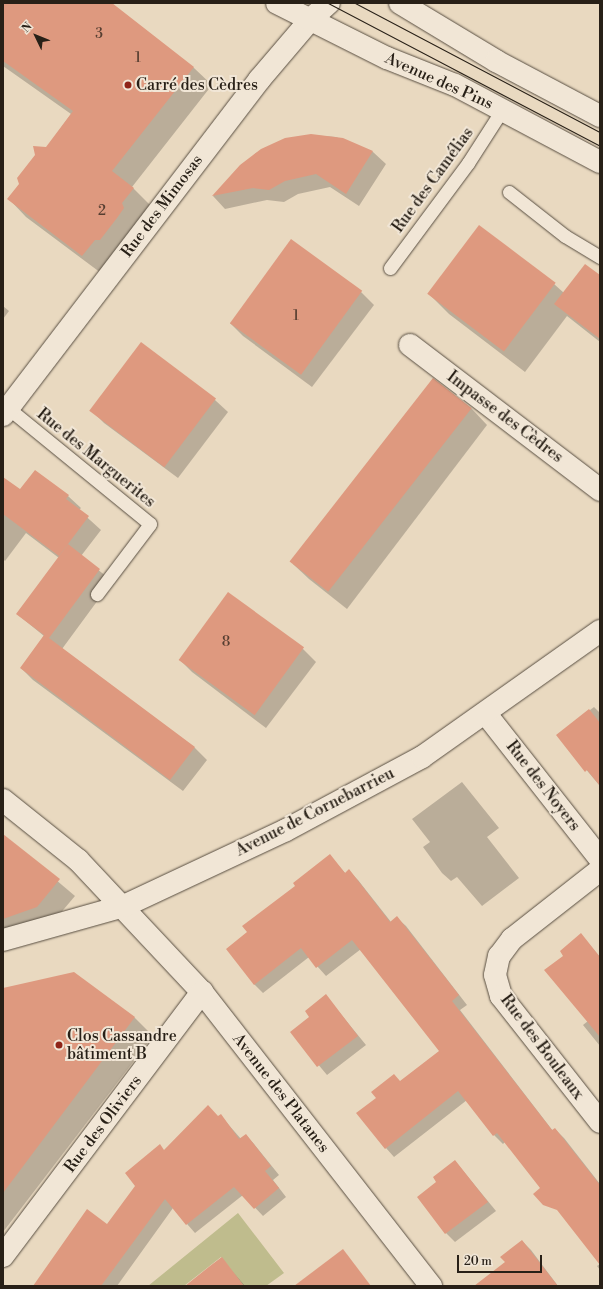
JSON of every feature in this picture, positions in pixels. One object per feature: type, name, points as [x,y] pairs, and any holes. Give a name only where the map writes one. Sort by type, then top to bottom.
[{"type":"street","name":"Avenue des Pins","points":[[277,3],[387,58],[455,85],[600,162]]},
{"type":"street","name":"Rue des Mimosas","points":[[6,412],[259,80],[311,19],[329,3]]},
{"type":"street","points":[[400,3],[496,61],[600,116]]},
{"type":"street","name":"Impasse des Cèdres","points":[[410,345],[600,490]]},
{"type":"street","name":"Avenue de Cornebarrieu","points":[[3,940],[124,906],[286,830],[422,757],[486,714],[600,631]]},
{"type":"street","name":"Rue des Noyers","points":[[486,714],[600,859]]},
{"type":"street","name":"Avenue des Platanes","points":[[3,800],[78,860],[124,906],[202,992],[431,1286]]},
{"type":"street","name":"Rue des Bouleaux","points":[[600,870],[512,939],[499,956],[495,975],[502,996],[600,1122]]},
{"type":"street","name":"Rue des Oliviers","points":[[3,1256],[202,992]]},
{"type":"lane","name":"Rue des Camélias","points":[[390,268],[468,163],[502,110]]},
{"type":"lane","points":[[509,192],[565,236],[600,257]]},
{"type":"lane","name":"Rue des Marguerites","points":[[6,412],[150,524],[97,594]]},
{"type":"shaded area","points":[[238,1213],[284,1273],[266,1286],[244,1286],[221,1257],[184,1286],[148,1286]]},
{"type":"building","points":[[3,3],[112,3],[194,67],[112,171],[134,188],[122,203],[124,208],[117,218],[100,240],[95,240],[82,256],[7,199],[19,184],[17,178],[35,155],[33,146],[46,147],[73,111],[3,61]]},
{"type":"building","points":[[311,134],[343,138],[373,151],[346,194],[316,174],[285,181],[269,190],[253,188],[212,196],[240,165],[261,149],[285,138]]},
{"type":"building","points":[[479,225],[556,283],[504,351],[427,294]]},
{"type":"building","points":[[291,239],[362,291],[301,375],[230,323]]},
{"type":"building","points":[[585,264],[600,275],[600,339],[554,304]]},
{"type":"building","points":[[141,342],[216,399],[164,467],[89,411]]},
{"type":"building","points":[[433,378],[472,408],[328,592],[290,562]]},
{"type":"building","points":[[35,470],[69,495],[66,499],[89,516],[59,556],[3,514],[3,477],[20,489]]},
{"type":"building","points":[[68,544],[100,569],[49,638],[195,747],[170,780],[20,668],[44,635],[16,614]]},
{"type":"building","points":[[228,592],[304,647],[255,715],[179,660]]},
{"type":"building","points":[[589,709],[600,723],[600,786],[587,770],[585,772],[556,735]]},
{"type":"building","points":[[3,834],[60,879],[37,907],[3,919]]},
{"type":"building","points":[[330,854],[345,873],[349,869],[390,922],[397,916],[459,995],[452,1001],[552,1130],[555,1128],[600,1185],[600,1265],[557,1210],[543,1205],[533,1194],[540,1188],[497,1133],[493,1136],[458,1091],[385,1149],[356,1113],[376,1098],[371,1092],[394,1074],[400,1081],[439,1051],[352,940],[316,968],[301,948],[254,985],[226,949],[247,932],[242,926],[295,886],[293,883]]},
{"type":"building","points":[[581,933],[600,957],[600,1037],[544,970],[563,956],[560,951]]},
{"type":"building","name":"Clos Cassandre bâtiment B","points":[[74,972],[135,1017],[3,1193],[3,988]]},
{"type":"building","points":[[326,994],[358,1036],[317,1067],[290,1032],[309,1017],[305,1011]]},
{"type":"building","points":[[208,1105],[218,1116],[221,1114],[239,1139],[246,1134],[271,1166],[265,1171],[279,1188],[254,1209],[234,1187],[186,1225],[165,1199],[101,1286],[33,1286],[87,1209],[107,1224],[135,1186],[125,1173],[160,1144],[164,1150]]},
{"type":"building","points":[[455,1160],[488,1202],[445,1234],[417,1197],[436,1182],[433,1177]]},
{"type":"building","points":[[522,1240],[558,1286],[474,1286],[505,1262],[500,1257]]},
{"type":"building","points":[[343,1249],[371,1286],[294,1286]]},
{"type":"building","points":[[222,1257],[244,1286],[185,1286],[210,1266]]},
{"type":"tram line","points":[[328,3],[600,146]]},
{"type":"tram line","points":[[355,3],[600,132]]},
{"type":"place","name":"Carré des Cèdres","points":[[128,85]]},
{"type":"place","name":"Clos Cassandre bâtiment B","points":[[59,1045]]}]
